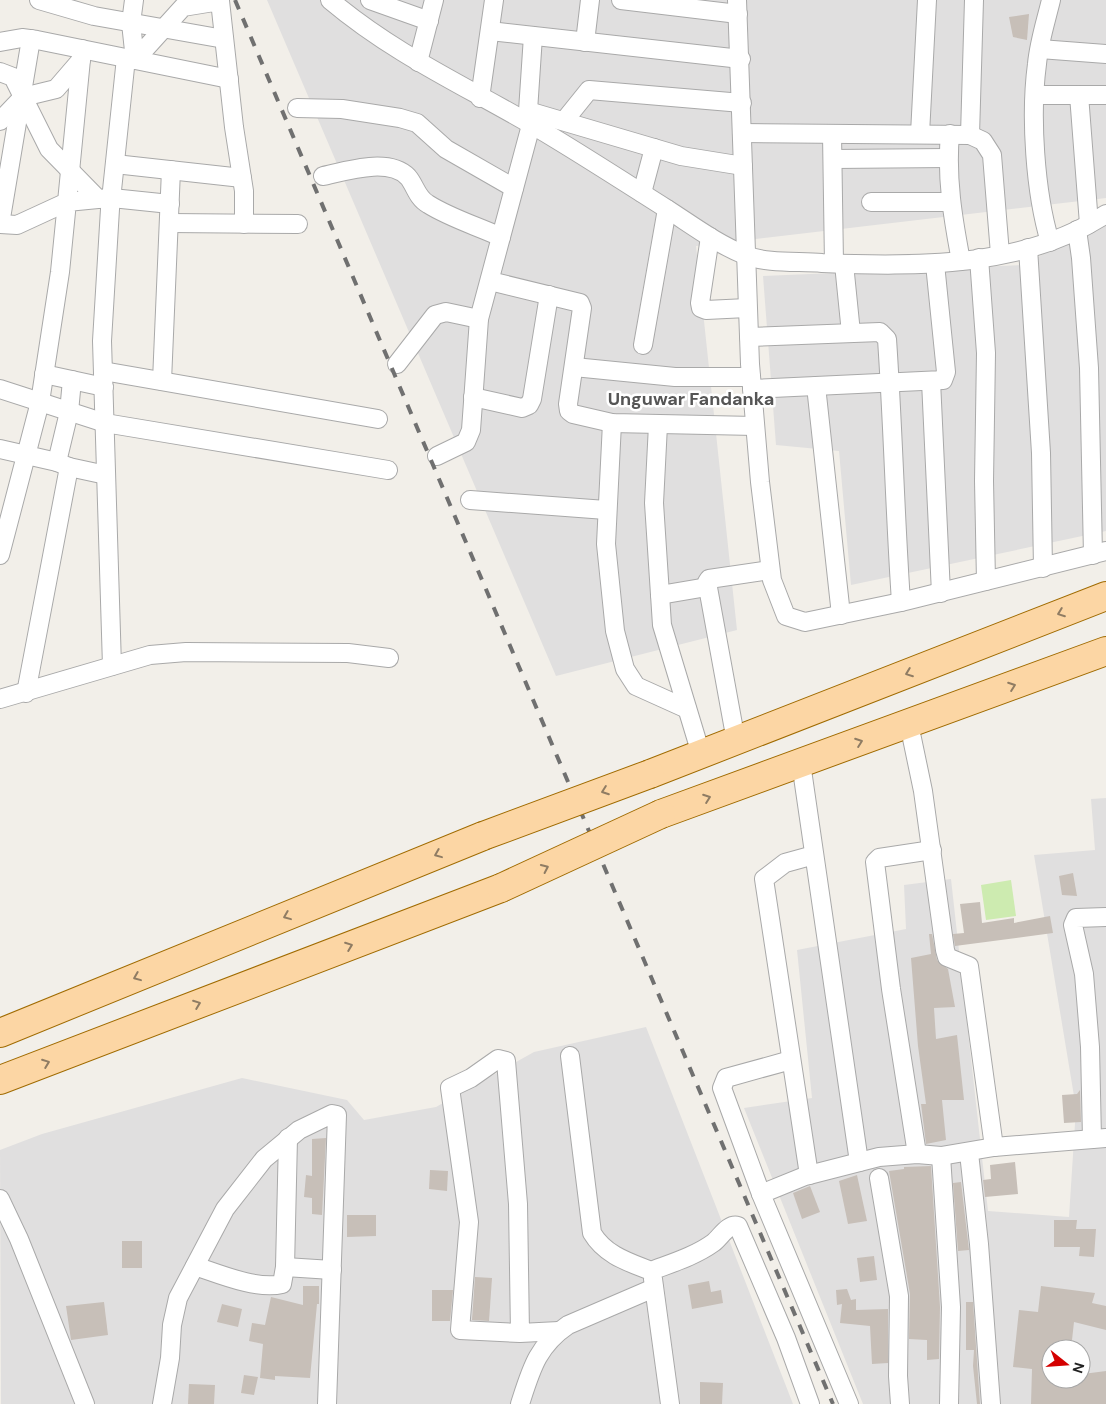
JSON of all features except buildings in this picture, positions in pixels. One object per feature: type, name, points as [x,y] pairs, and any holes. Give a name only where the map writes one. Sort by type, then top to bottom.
[{"type":"main road","points":[[0,1034],[483,836],[650,774],[1106,596]]},
{"type":"main road","points":[[0,1080],[501,888],[661,814],[1106,651]]},
{"type":"street","points":[[39,0],[94,16],[224,39]]},
{"type":"street","points":[[112,666],[102,342],[105,198],[115,164],[130,59],[134,0]]},
{"type":"street","points":[[330,0],[362,27],[418,62],[480,98],[530,118],[710,237],[745,255],[769,260],[936,264],[1000,254],[1050,242],[1106,214]]},
{"type":"street","points":[[370,0],[428,21]]},
{"type":"street","points":[[418,62],[434,0]]},
{"type":"street","points":[[480,98],[494,0]]},
{"type":"street","points":[[585,42],[590,0]]},
{"type":"street","points":[[620,0],[738,7],[748,336],[770,570],[777,599],[786,616],[805,622],[901,602],[1100,553],[1081,258],[1083,227],[1079,95]]},
{"type":"street","points":[[920,134],[927,0]]},
{"type":"street","points":[[970,135],[974,0]]},
{"type":"street","points":[[1050,242],[1045,224],[1035,145],[1035,95],[1037,63],[1051,0]]},
{"type":"street","points":[[130,59],[164,29],[183,7],[220,1],[242,178],[244,224]]},
{"type":"street","points":[[490,31],[741,59]]},
{"type":"street","points":[[437,456],[466,442],[471,430],[479,319],[514,188],[530,118],[533,36]]},
{"type":"street","points":[[0,42],[31,39],[81,54],[130,59],[229,79]]},
{"type":"street","points":[[31,39],[0,224],[17,225],[67,202],[105,198],[170,204]]},
{"type":"street","points":[[1040,49],[1106,54]]},
{"type":"street","points":[[0,121],[21,96],[56,89],[81,54]]},
{"type":"street","points":[[0,555],[40,402],[60,272],[81,54]]},
{"type":"street","points":[[0,72],[14,77],[21,96],[49,149],[69,170],[105,198]]},
{"type":"street","points":[[564,121],[589,90],[742,103]]},
{"type":"street","points":[[1035,95],[1106,95]]},
{"type":"street","points":[[297,108],[342,109],[400,118],[417,123],[446,149],[514,188]]},
{"type":"street","points":[[530,118],[564,121],[681,156],[743,166]]},
{"type":"street","points":[[742,133],[970,135],[982,141],[992,156],[1000,254]]},
{"type":"street","points":[[832,134],[839,263],[851,333]]},
{"type":"street","points":[[950,134],[948,158],[951,202],[961,261]]},
{"type":"street","points":[[642,193],[654,148]]},
{"type":"street","points":[[833,159],[948,158]]},
{"type":"street","points":[[115,164],[242,178]]},
{"type":"street","points":[[323,176],[383,167],[400,171],[409,179],[415,191],[426,204],[501,237]]},
{"type":"street","points":[[162,382],[171,170]]},
{"type":"street","points":[[871,202],[951,202]]},
{"type":"street","points":[[643,346],[667,209]]},
{"type":"street","points":[[169,223],[298,224]]},
{"type":"street","points":[[710,237],[700,303],[701,308],[706,310],[747,308]]},
{"type":"street","points":[[1028,248],[1042,453],[1043,568]]},
{"type":"street","points":[[979,258],[986,353],[984,481],[986,581]]},
{"type":"street","points":[[574,367],[751,383],[816,386],[943,380],[946,372],[936,264]]},
{"type":"street","points":[[490,282],[580,303],[582,308],[568,404],[569,411],[612,423],[755,426]]},
{"type":"street","points":[[473,397],[522,408],[529,406],[532,399],[549,295]]},
{"type":"street","points":[[397,364],[435,315],[446,312],[479,319]]},
{"type":"street","points":[[748,336],[880,332],[887,339],[893,485],[901,602]]},
{"type":"street","points":[[44,374],[72,380],[103,379],[162,382],[378,419]]},
{"type":"street","points":[[26,693],[63,464],[72,380]]},
{"type":"street","points":[[931,381],[941,592]]},
{"type":"street","points":[[816,386],[841,615]]},
{"type":"street","points":[[0,389],[105,424],[388,470]]},
{"type":"street","points":[[612,423],[606,510],[606,544],[615,631],[625,669],[636,686],[687,709]]},
{"type":"street","points":[[658,425],[654,503],[662,625],[701,754]]},
{"type":"street","points":[[0,449],[106,475]]},
{"type":"street","points":[[470,500],[606,510]]},
{"type":"street","points":[[736,740],[707,587],[709,579],[770,570]]},
{"type":"street","points":[[660,595],[707,587]]},
{"type":"street","points":[[0,699],[26,693],[150,655],[186,652],[348,653],[389,658]]},
{"type":"street","points":[[908,724],[923,791],[948,956],[969,966],[994,1147]]},
{"type":"street","points":[[801,763],[859,1162]]},
{"type":"street","points":[[917,1154],[875,862],[879,858],[932,850]]},
{"type":"street","points":[[809,1175],[764,879],[785,863],[814,855]]},
{"type":"street","points":[[761,1194],[809,1175],[879,1157],[917,1154],[941,1156],[969,1153],[994,1147],[1099,1138],[1084,974],[1073,925],[1076,918],[1106,917]]},
{"type":"street","points":[[570,1056],[592,1233],[598,1243],[610,1253],[651,1271],[700,1251],[715,1242],[730,1226],[738,1226],[786,1338],[810,1404]]},
{"type":"street","points":[[520,1333],[518,1195],[506,1061],[498,1059],[471,1078],[450,1088],[469,1222],[460,1330],[520,1333],[558,1332]]},
{"type":"street","points":[[792,1060],[726,1078],[722,1088],[761,1194],[850,1404]]},
{"type":"street","points":[[162,1404],[167,1380],[172,1325],[178,1298],[225,1209],[264,1159],[288,1138],[328,1115],[337,1115],[328,1404]]},
{"type":"street","points":[[195,1266],[237,1280],[274,1285],[282,1284],[285,1267],[288,1138]]},
{"type":"street","points":[[969,1153],[979,1244],[991,1404]]},
{"type":"street","points":[[941,1156],[951,1307],[950,1404]]},
{"type":"street","points":[[878,1178],[899,1296],[898,1376],[900,1404]]},
{"type":"street","points":[[0,1199],[19,1238],[85,1404]]},
{"type":"street","points":[[285,1267],[332,1270]]},
{"type":"street","points":[[651,1271],[670,1404]]},
{"type":"street","points":[[520,1404],[539,1352],[558,1332],[568,1325],[654,1288]]},
{"type":"shaded area","points":[[267,0],[1106,0],[1106,198],[696,246],[737,630],[556,676]]},
{"type":"shaded area","points":[[1106,219],[1106,531],[851,585],[839,451],[776,445],[763,276],[1024,265]]},
{"type":"shaded area","points":[[1106,798],[1106,1404],[863,1404],[744,1108],[812,1098],[797,950],[906,929],[904,885],[951,879],[988,1211],[1069,1217],[1076,1108],[1034,855],[1095,850],[1091,799]]},
{"type":"shaded area","points":[[646,1027],[793,1404],[1,1404],[0,1150],[42,1134],[242,1078],[347,1100],[364,1120],[436,1107],[534,1052]]},
{"type":"green space","points":[[1011,880],[1016,916],[986,920],[981,885]]},
{"type":"railway","points":[[235,0],[833,1404]]},
{"type":"district","name":"Unguwar Fandanka","points":[[691,399]]}]
